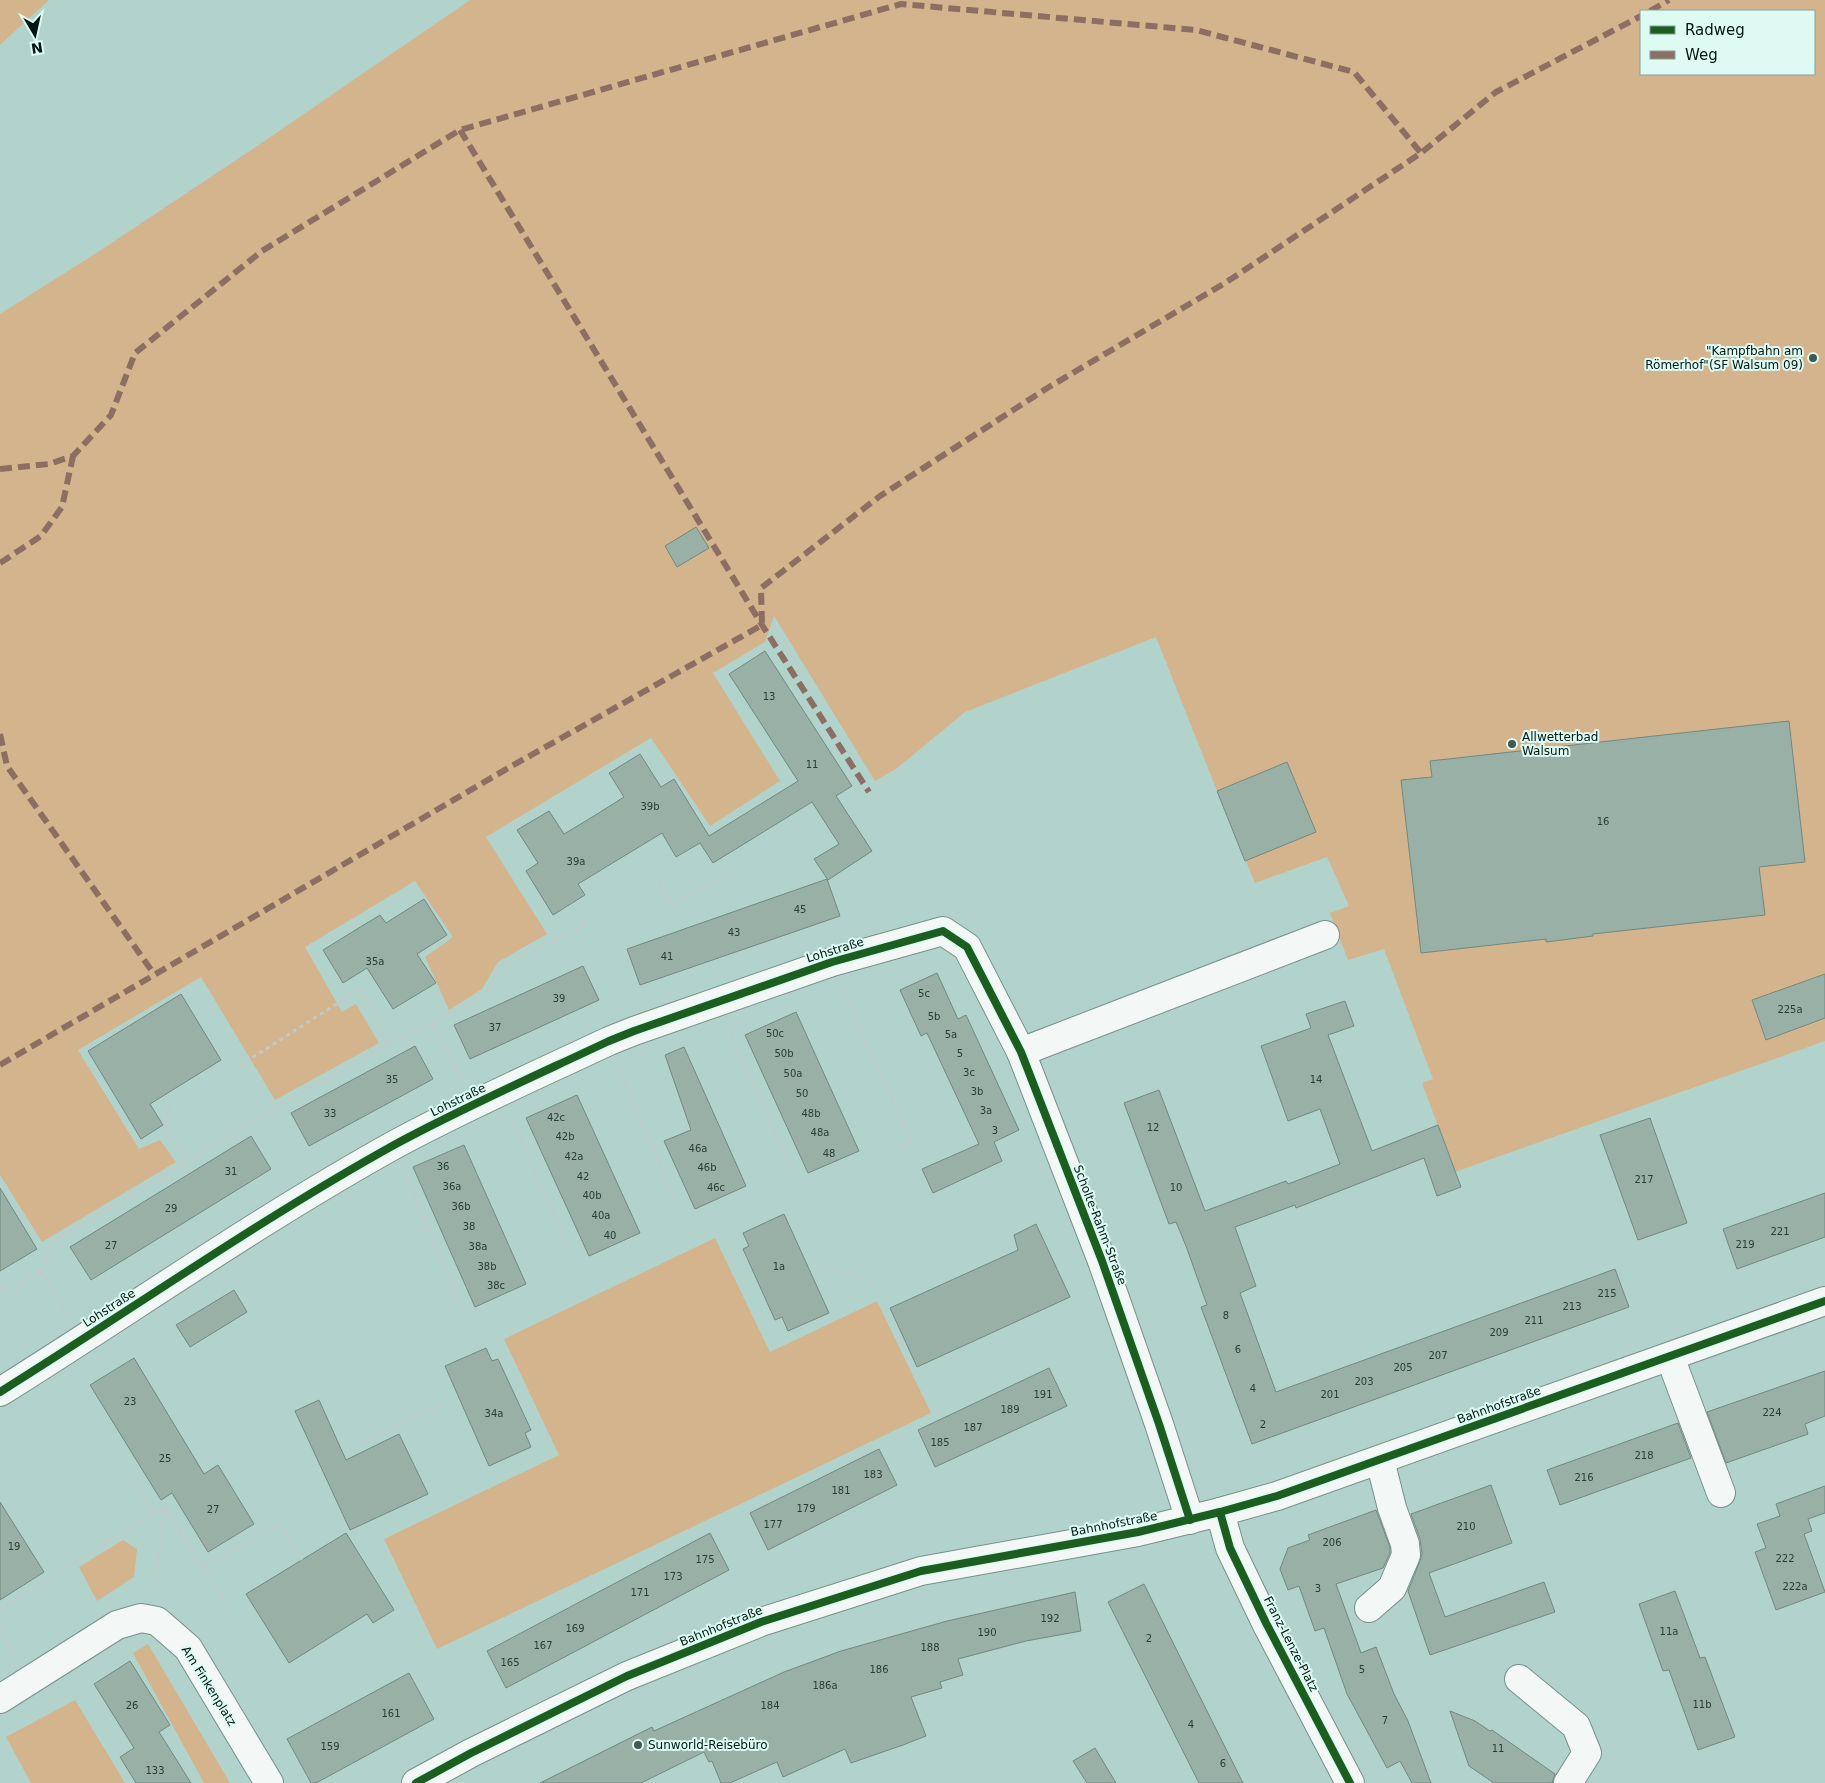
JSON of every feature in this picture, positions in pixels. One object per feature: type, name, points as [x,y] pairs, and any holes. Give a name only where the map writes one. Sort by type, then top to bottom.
[{"type":"street","name":"Lohstraße","points":[[0,1392],[234,1241],[394,1146],[473,1104],[608,1041],[832,962],[943,931],[967,947]]},
{"type":"street","points":[[1021,1052],[1326,935]]},
{"type":"street","name":"Scholte-Rahm-Straße","points":[[967,947],[1021,1052],[1102,1261],[1159,1424],[1190,1520]]},
{"type":"street","name":"Bahnhofstraße","points":[[416,1783],[471,1753],[627,1676],[760,1622],[921,1571],[1138,1532],[1277,1496],[1825,1301]]},
{"type":"street","points":[[1670,1356],[1721,1493]]},
{"type":"street","points":[[1369,1608],[1392,1588],[1406,1555],[1405,1544],[1392,1508],[1380,1460]]},
{"type":"street","name":"Franz-Lenze-Platz","points":[[1220,1512],[1230,1548],[1350,1783]]},
{"type":"street","points":[[0,1699],[117,1625],[140,1618],[149,1619]]},
{"type":"street","name":"Am Finkenplatz","points":[[149,1619],[157,1620],[188,1648],[269,1783]]},
{"type":"street","points":[[1519,1678],[1576,1726],[1587,1753],[1568,1783]]},
{"type":"path","points":[[659,881],[672,904],[730,874]]},
{"type":"path","points":[[0,1287],[11,1289],[41,1271],[51,1243],[267,1112],[388,1044],[488,995],[498,967],[587,924]]},
{"type":"path","points":[[832,962],[910,1140],[896,1147]]},
{"type":"path","points":[[239,1066],[360,989],[388,1044]]},
{"type":"path","points":[[717,1001],[792,1170]]},
{"type":"path","points":[[433,1022],[473,1104]]},
{"type":"path","points":[[608,1041],[675,1200]]},
{"type":"path","points":[[500,1092],[569,1249]]},
{"type":"path","points":[[170,1105],[165,1124],[187,1160]]},
{"type":"path","points":[[394,1146],[458,1297],[449,1301]]},
{"type":"path","points":[[418,1231],[428,1226]]},
{"type":"path","points":[[814,1263],[872,1282]]},
{"type":"path","points":[[41,1271],[83,1339]]},
{"type":"path","points":[[359,1444],[444,1403]]},
{"type":"path","points":[[126,1484],[136,1481],[154,1513]]},
{"type":"path","points":[[0,1610],[154,1513],[165,1508]]},
{"type":"path","points":[[165,1508],[230,1608]]},
{"type":"path","points":[[149,1619],[165,1508]]},
{"type":"path","points":[[203,1567],[280,1525],[302,1560]]},
{"type":"shaded area","points":[[0,0],[49,0],[0,45]]},
{"type":"shaded area","points":[[470,0],[1825,0],[1825,1041],[1455,1172],[1422,1083],[1433,1079],[1384,949],[1348,960],[1330,913],[1349,906],[1327,857],[1255,883],[1156,637],[965,712],[896,769],[875,781],[774,616],[765,642],[713,673],[780,781],[710,826],[651,738],[486,837],[547,934],[498,962],[482,989],[449,1010],[425,957],[453,937],[415,881],[305,947],[342,1012],[356,1004],[379,1043],[275,1100],[201,977],[78,1050],[139,1149],[160,1140],[176,1162],[42,1242],[0,1175],[0,314],[98,252]]},
{"type":"shaded area","points":[[715,1238],[770,1352],[877,1301],[931,1413],[437,1649],[384,1539],[559,1455],[504,1339]]},
{"type":"shaded area","points":[[123,1540],[137,1549],[134,1577],[97,1601],[79,1567]]},
{"type":"shaded area","points":[[148,1644],[230,1783],[204,1783],[133,1653]]},
{"type":"shaded area","points":[[75,1700],[125,1783],[31,1783],[6,1737]]},
{"type":"building","points":[[696,527],[709,548],[677,567],[665,546]]},
{"type":"building","points":[[765,651],[852,786],[836,796],[872,851],[828,880],[814,859],[839,844],[812,802],[713,863],[700,843],[676,857],[662,833],[578,884],[585,895],[553,915],[526,871],[538,863],[517,830],[549,811],[564,834],[594,816],[624,797],[609,773],[640,754],[661,787],[674,779],[709,836],[798,781],[729,674]]},
{"type":"building","points":[[1789,721],[1805,862],[1759,867],[1765,915],[1593,934],[1593,936],[1546,942],[1546,939],[1421,953],[1401,780],[1432,777],[1430,761]]},
{"type":"building","points":[[1287,762],[1316,832],[1245,861],[1217,791]]},
{"type":"building","points":[[827,879],[840,916],[640,985],[627,949]]},
{"type":"building","points":[[424,899],[447,935],[417,954],[436,983],[393,1009],[367,968],[343,983],[323,950],[380,915],[386,923]]},
{"type":"building","points":[[583,966],[599,1000],[470,1059],[454,1025]]},
{"type":"building","points":[[937,973],[958,1019],[966,1015],[1019,1130],[994,1142],[1002,1161],[933,1193],[922,1169],[979,1144],[927,1033],[921,1036],[900,990]]},
{"type":"building","points":[[1825,974],[1825,1018],[1766,1040],[1752,1000]]},
{"type":"building","points":[[181,994],[221,1060],[150,1104],[163,1125],[141,1139],[88,1051]]},
{"type":"building","points":[[1345,1001],[1354,1026],[1328,1035],[1372,1151],[1438,1125],[1461,1187],[1437,1196],[1424,1158],[1296,1208],[1295,1205],[1235,1227],[1256,1286],[1240,1293],[1276,1392],[1615,1269],[1629,1307],[1252,1444],[1201,1307],[1207,1305],[1186,1246],[1176,1222],[1169,1224],[1124,1103],[1159,1090],[1205,1211],[1286,1181],[1288,1184],[1340,1164],[1320,1109],[1288,1121],[1261,1046],[1311,1028],[1306,1014]]},
{"type":"building","points":[[796,1012],[859,1151],[808,1173],[745,1035]]},
{"type":"building","points":[[415,1046],[433,1079],[309,1146],[291,1113]]},
{"type":"building","points":[[684,1047],[746,1186],[695,1209],[664,1141],[691,1130],[665,1055]]},
{"type":"building","points":[[577,1095],[640,1233],[589,1256],[526,1118]]},
{"type":"building","points":[[1650,1118],[1687,1223],[1638,1240],[1600,1135]]},
{"type":"building","points":[[251,1136],[271,1169],[91,1280],[70,1247]]},
{"type":"building","points":[[464,1145],[526,1284],[475,1307],[413,1167]]},
{"type":"building","points":[[0,1188],[37,1249],[0,1271]]},
{"type":"building","points":[[1825,1193],[1825,1237],[1737,1269],[1723,1229]]},
{"type":"building","points":[[784,1214],[829,1313],[788,1331],[782,1317],[775,1320],[743,1249],[749,1246],[743,1233]]},
{"type":"building","points":[[1036,1224],[1070,1297],[917,1367],[890,1308],[1018,1250],[1014,1235]]},
{"type":"building","points":[[234,1290],[247,1312],[190,1347],[176,1325]]},
{"type":"building","points":[[486,1348],[492,1361],[498,1359],[531,1430],[525,1433],[531,1447],[489,1466],[445,1366]]},
{"type":"building","points":[[134,1358],[204,1474],[218,1465],[254,1524],[208,1552],[172,1493],[161,1500],[90,1385]]},
{"type":"building","points":[[1049,1368],[1067,1406],[935,1467],[918,1430]]},
{"type":"building","points":[[1825,1371],[1825,1416],[1805,1424],[1808,1434],[1726,1463],[1707,1412]]},
{"type":"building","points":[[319,1400],[346,1460],[399,1434],[428,1494],[350,1530],[295,1411]]},
{"type":"building","points":[[1678,1423],[1691,1458],[1560,1505],[1547,1470]]},
{"type":"building","points":[[879,1449],[897,1485],[768,1550],[750,1513]]},
{"type":"building","points":[[1491,1485],[1512,1543],[1429,1573],[1445,1617],[1544,1582],[1555,1612],[1430,1655],[1408,1591],[1422,1554],[1420,1539],[1411,1514]]},
{"type":"building","points":[[1825,1486],[1825,1513],[1808,1519],[1812,1531],[1804,1534],[1825,1592],[1776,1610],[1755,1552],[1766,1548],[1757,1524],[1780,1516],[1776,1504]]},
{"type":"building","points":[[0,1502],[44,1572],[0,1600]]},
{"type":"building","points":[[1376,1510],[1390,1547],[1390,1553],[1383,1568],[1336,1584],[1361,1653],[1376,1647],[1394,1694],[1408,1721],[1431,1783],[1412,1783],[1400,1761],[1387,1768],[1347,1694],[1324,1628],[1315,1631],[1299,1586],[1288,1590],[1280,1569],[1288,1548],[1310,1540],[1308,1535]]},
{"type":"building","points":[[346,1533],[394,1610],[373,1623],[367,1614],[289,1663],[246,1594]]},
{"type":"building","points":[[710,1533],[729,1570],[506,1688],[487,1651]]},
{"type":"building","points":[[1144,1584],[1243,1783],[1199,1783],[1108,1602]]},
{"type":"building","points":[[1675,1591],[1700,1658],[1705,1657],[1735,1737],[1698,1750],[1669,1670],[1663,1671],[1639,1604]]},
{"type":"building","points":[[1075,1592],[1081,1631],[1026,1641],[958,1659],[963,1675],[940,1682],[942,1688],[911,1697],[926,1736],[903,1745],[851,1763],[845,1749],[783,1777],[777,1762],[730,1783],[721,1783],[712,1761],[709,1762],[704,1752],[641,1783],[540,1783],[652,1727],[654,1731],[784,1672],[841,1651],[947,1621]]},
{"type":"building","points":[[130,1661],[170,1725],[159,1732],[191,1783],[136,1783],[120,1757],[134,1748],[94,1684]]},
{"type":"building","points":[[409,1673],[434,1719],[316,1783],[311,1783],[287,1739]]},
{"type":"building","points":[[1450,1711],[1475,1721],[1490,1731],[1492,1730],[1555,1774],[1552,1783],[1494,1783],[1469,1766]]},
{"type":"building","points":[[1095,1748],[1116,1783],[1087,1783],[1073,1761]]},
{"type":"marked path","points":[[1652,10],[1669,0]]},
{"type":"marked path","points":[[0,469],[49,464],[73,456],[111,415],[135,353],[262,251],[460,130],[901,4],[1196,30],[1354,72],[1421,153]]},
{"type":"marked path","points":[[0,1065],[510,767],[762,625],[761,588],[880,496],[1049,387],[1225,283],[1421,153],[1496,92],[1640,17]]},
{"type":"marked path","points":[[460,130],[762,625],[869,792]]},
{"type":"marked path","points":[[0,563],[41,536],[62,507],[73,456]]},
{"type":"marked path","points":[[0,734],[7,766],[154,974]]},
{"type":"cycle path","points":[[0,1392],[294,1204],[394,1145],[474,1104],[634,1031],[832,962],[943,931],[967,947],[1021,1052],[1102,1261],[1159,1424],[1190,1520]]},
{"type":"cycle path","points":[[416,1783],[471,1753],[627,1676],[761,1622],[921,1571],[1138,1532],[1277,1496],[1825,1301]]},
{"type":"cycle path","points":[[1220,1512],[1230,1548],[1266,1623],[1350,1783]]},
{"type":"place","name":"\"Kampfbahn am Römerhof\"(SF Walsum 09)","points":[[1813,358]]},
{"type":"place","name":"Allwetterbad Walsum","points":[[1512,744]]},
{"type":"place","name":"Sunworld-Reisebüro","points":[[638,1745]]}]
